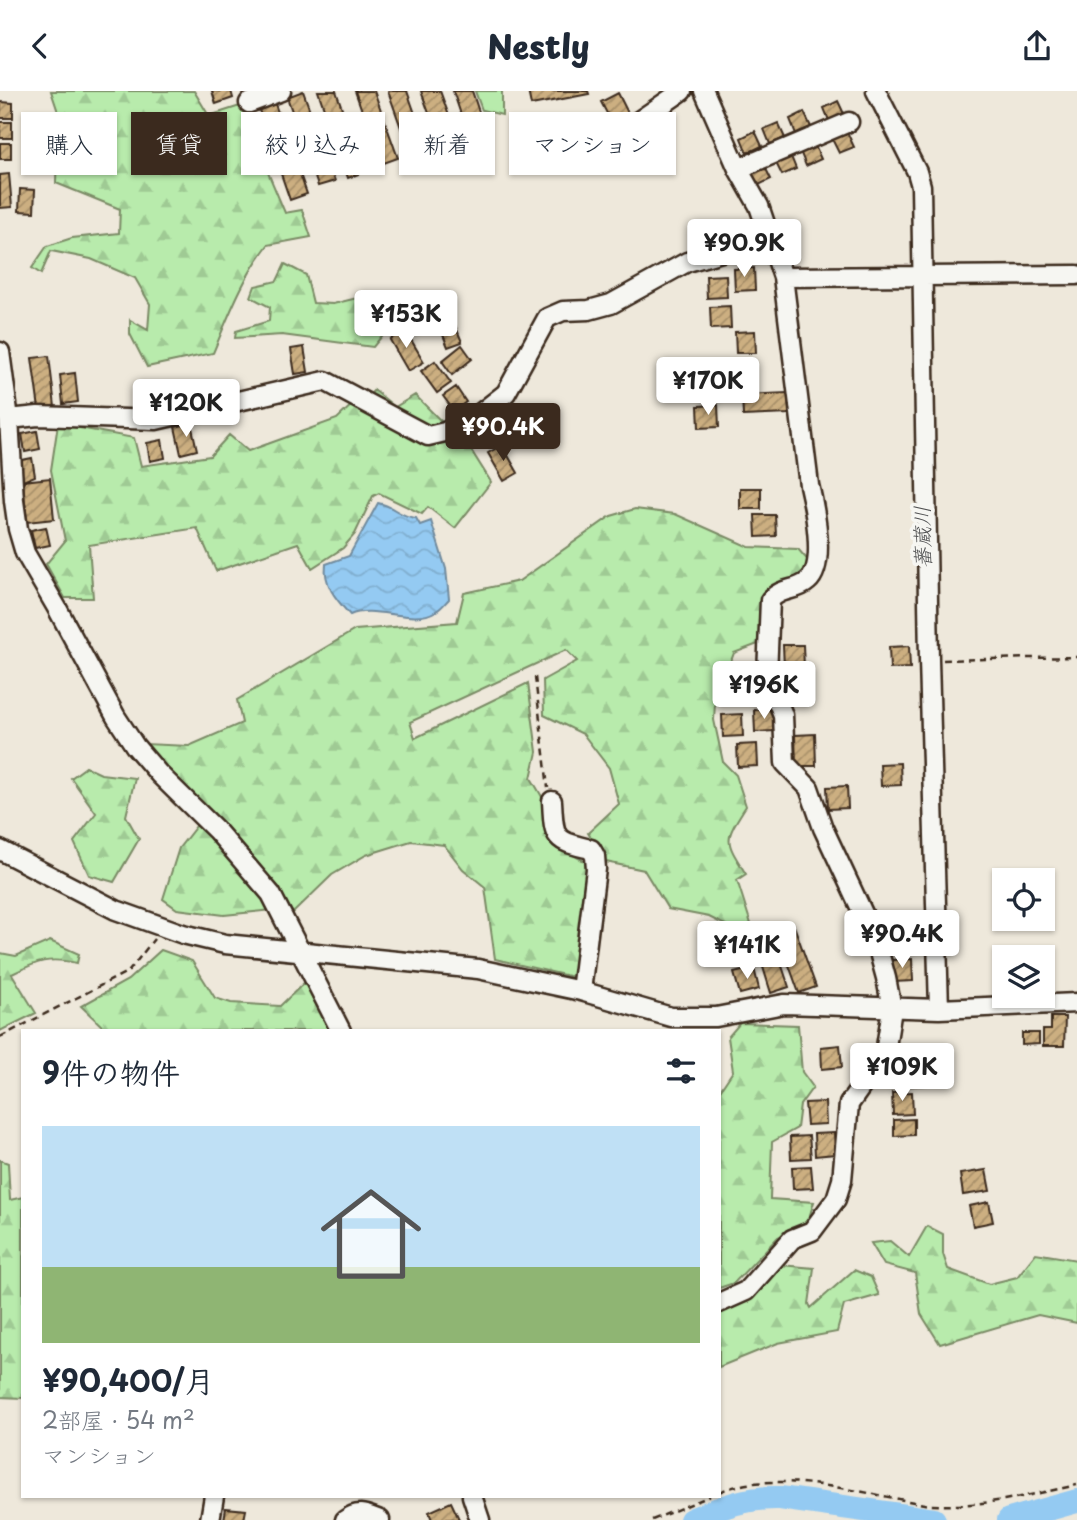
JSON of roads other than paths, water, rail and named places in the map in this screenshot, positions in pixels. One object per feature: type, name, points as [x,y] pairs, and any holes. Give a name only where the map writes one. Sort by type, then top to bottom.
[{"type":"street","points":[[249,103],[281,91]]},
{"type":"street","points":[[651,112],[681,91]]},
{"type":"street","points":[[704,91],[738,169],[759,206],[783,277],[809,485],[817,517],[816,566],[811,579],[801,586],[778,592],[770,600],[767,675],[783,715],[785,763],[809,788],[823,828],[876,941],[892,1009],[885,1052],[849,1104],[842,1180],[836,1199],[812,1231],[792,1239],[746,1291],[721,1302]]},
{"type":"street","points":[[876,91],[917,172],[921,186],[920,276],[939,1009]]},
{"type":"street","points":[[738,169],[849,122]]},
{"type":"street","points":[[9,419],[38,416],[156,420],[325,381],[428,436],[437,434],[478,415],[506,393],[547,318],[563,311],[589,310],[611,304],[687,262],[771,238]]},
{"type":"street","points":[[783,277],[1077,275]]},
{"type":"street","points":[[0,352],[9,419],[7,502],[25,553],[116,717],[135,746],[159,775],[216,830],[271,894],[340,1029]]},
{"type":"street","points":[[552,801],[553,826],[558,838],[564,843],[590,849],[595,856],[581,991]]},
{"type":"street","points":[[0,850],[116,910],[159,926],[225,944],[478,969],[581,991],[671,1017],[716,1017],[784,1004],[939,1009],[1077,1003]]},
{"type":"street","points":[[210,1520],[214,1498]]},
{"type":"street","points":[[473,1498],[480,1520]]},
{"type":"street","points":[[345,1520],[362,1512],[380,1520]]},
{"type":"water","points":[[378,503],[416,518],[420,525],[431,521],[446,569],[449,599],[438,610],[416,616],[370,612],[350,615],[332,592],[327,579],[326,564],[349,556]]},
{"type":"waterway","points":[[691,1520],[724,1507],[767,1498],[934,1520]]},
{"type":"waterway","points":[[1009,1520],[1077,1501]]},
{"type":"water label","name":"蕃蔵川","points":[[923,537]]}]
